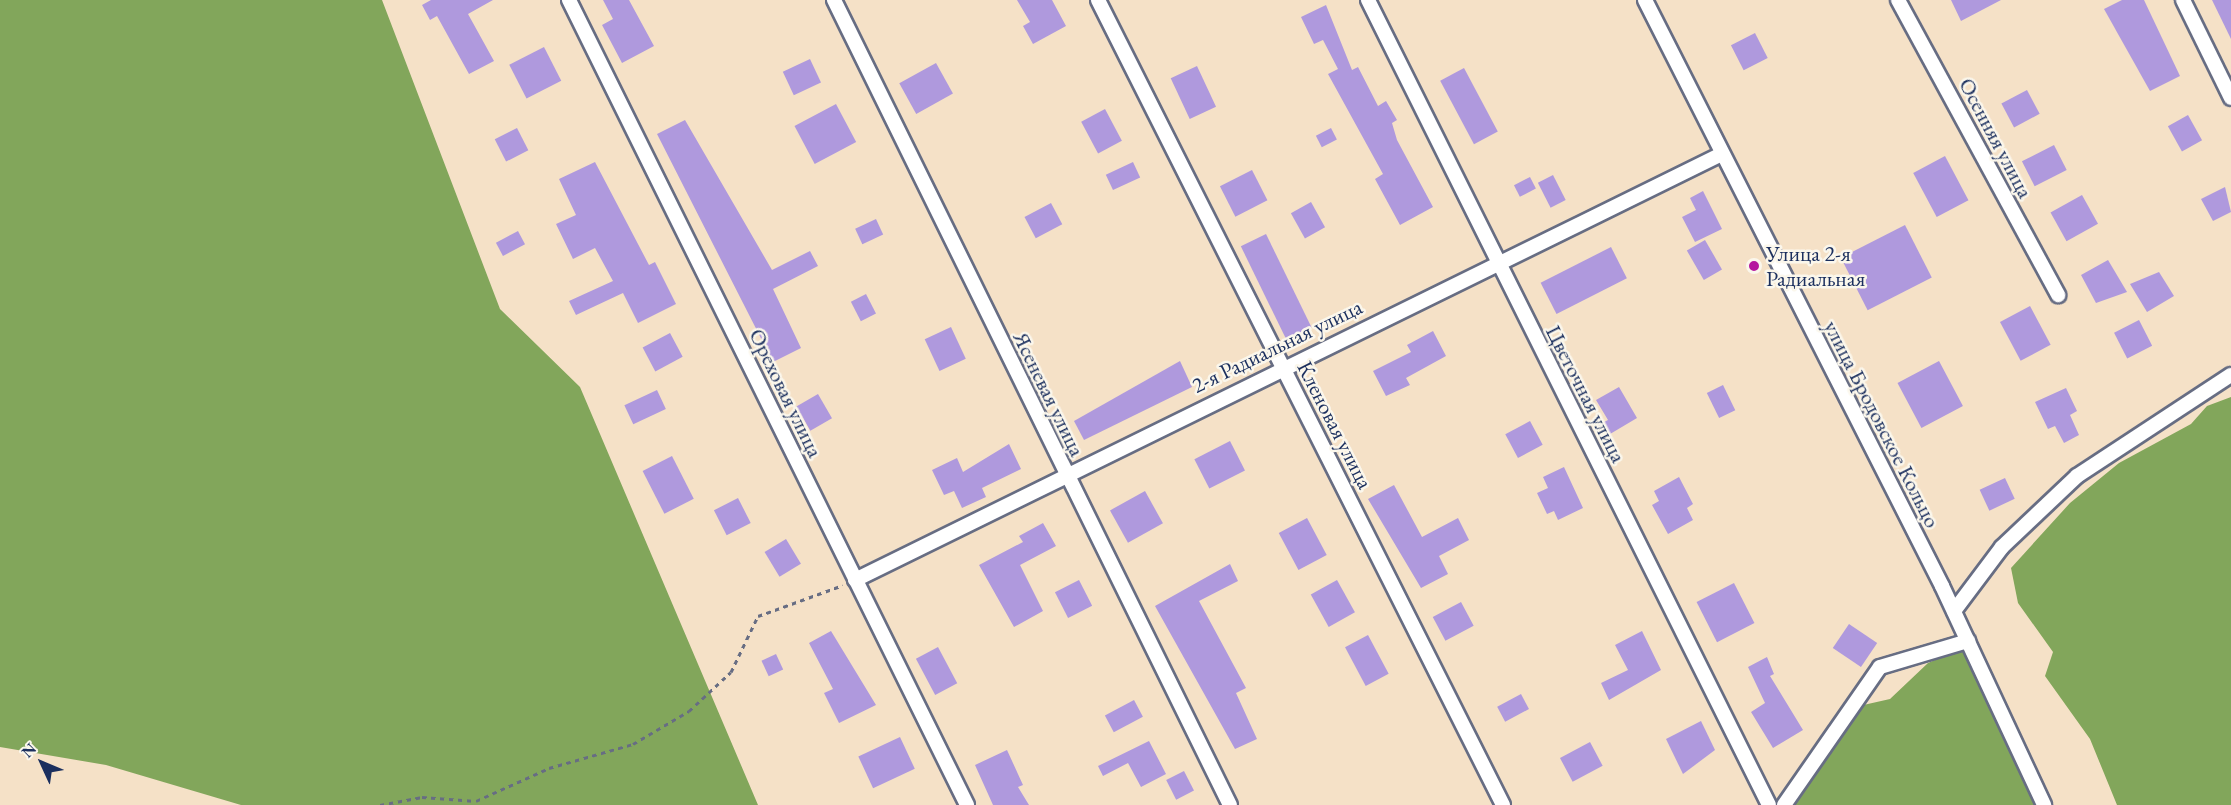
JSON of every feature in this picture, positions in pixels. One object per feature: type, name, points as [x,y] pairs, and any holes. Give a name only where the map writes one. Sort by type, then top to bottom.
[{"type":"street","name":"Ореховая улица","points":[[569,0],[967,805]]},
{"type":"street","name":"Ясеневая улица","points":[[834,0],[1065,474],[1230,805]]},
{"type":"street","name":"Кленовая улица","points":[[1098,0],[1503,805]]},
{"type":"street","name":"Цветочная улица","points":[[1368,0],[1496,261],[1769,805]]},
{"type":"street","name":"улица Бродовское Кольцо","points":[[1645,0],[1720,155],[1954,611],[2044,805]]},
{"type":"street","name":"Осенняя улица","points":[[1898,0],[2058,295]]},
{"type":"street","points":[[2183,0],[2231,98]]},
{"type":"street","name":"2-я Радиальная улица","points":[[855,580],[1496,261],[1720,155]]},
{"type":"street","points":[[1954,611],[2002,547],[2077,476],[2231,375]]},
{"type":"street","points":[[1784,805],[1880,667],[1968,641]]},
{"type":"path","points":[[380,805],[422,797],[476,801],[549,768],[633,744],[689,711],[731,672],[758,616],[855,580]]},
{"type":"green space","points":[[0,0],[382,0],[500,309],[580,387],[758,805],[241,805],[106,765],[0,747]]},
{"type":"green space","points":[[2231,397],[2231,805],[2117,805],[2090,739],[2045,676],[2053,652],[2018,603],[2011,568],[2070,503],[2119,463],[2191,424],[2207,406]]},
{"type":"green space","points":[[1963,648],[2037,805],[1791,805],[1859,706],[1890,699],[1928,663]]},
{"type":"building","points":[[431,0],[493,0],[468,14],[494,61],[469,74],[437,16],[430,20],[422,5]]},
{"type":"building","points":[[603,0],[629,0],[654,46],[622,63],[602,25],[613,19]]},
{"type":"building","points":[[1017,0],[1052,0],[1066,26],[1033,44],[1023,26],[1030,22]]},
{"type":"building","points":[[1951,0],[2001,0],[1961,21]]},
{"type":"building","points":[[2122,0],[2144,0],[2180,76],[2150,91],[2104,9]]},
{"type":"building","points":[[2212,0],[2231,0],[2231,39]]},
{"type":"building","points":[[1326,5],[1352,70],[1358,67],[1378,106],[1386,101],[1397,120],[1392,123],[1397,140],[1433,207],[1400,225],[1375,179],[1383,174],[1328,74],[1338,69],[1323,40],[1314,44],[1301,17]]},
{"type":"building","points":[[1755,33],[1768,58],[1744,70],[1731,45]]},
{"type":"building","points":[[544,47],[561,81],[527,99],[509,65]]},
{"type":"building","points":[[810,59],[821,83],[794,95],[783,72]]},
{"type":"building","points":[[936,63],[953,94],[916,114],[899,83]]},
{"type":"building","points":[[1197,66],[1216,107],[1190,119],[1171,78]]},
{"type":"building","points":[[1464,68],[1498,132],[1474,144],[1440,81]]},
{"type":"building","points":[[2027,90],[2040,114],[2014,127],[2001,104]]},
{"type":"building","points":[[836,104],[856,142],[815,164],[795,126]]},
{"type":"building","points":[[1105,109],[1122,141],[1098,153],[1081,122]]},
{"type":"building","points":[[2188,115],[2202,140],[2182,152],[2168,126]]},
{"type":"building","points":[[685,120],[772,270],[810,251],[818,266],[773,289],[801,348],[773,362],[657,134]]},
{"type":"building","points":[[517,128],[528,150],[506,162],[495,139]]},
{"type":"building","points":[[1331,128],[1337,140],[1322,147],[1316,136]]},
{"type":"building","points":[[2054,145],[2067,170],[2035,186],[2022,161]]},
{"type":"building","points":[[1945,156],[1968,200],[1937,217],[1913,173]]},
{"type":"building","points":[[595,162],[649,265],[655,262],[676,304],[638,323],[623,293],[576,315],[569,301],[613,281],[595,248],[573,259],[556,224],[576,215],[559,179]]},
{"type":"building","points":[[1133,162],[1140,177],[1113,190],[1106,175]]},
{"type":"building","points":[[1252,170],[1267,200],[1235,217],[1220,186]]},
{"type":"building","points":[[1553,175],[1566,200],[1551,208],[1538,183]]},
{"type":"building","points":[[1530,177],[1536,189],[1520,197],[1514,185]]},
{"type":"building","points":[[2225,187],[2231,212],[2213,221],[2201,199]]},
{"type":"building","points":[[1703,191],[1722,229],[1695,242],[1682,217],[1696,210],[1690,198]]},
{"type":"building","points":[[2082,195],[2098,224],[2067,241],[2051,212]]},
{"type":"building","points":[[1311,202],[1325,227],[1305,239],[1291,213]]},
{"type":"building","points":[[1051,203],[1062,224],[1036,238],[1025,217]]},
{"type":"building","points":[[876,219],[883,234],[862,244],[855,229]]},
{"type":"building","points":[[1905,225],[1932,278],[1868,310],[1841,258]]},
{"type":"building","points":[[518,231],[525,244],[503,256],[496,243]]},
{"type":"building","points":[[1266,234],[1312,327],[1286,340],[1241,246]]},
{"type":"building","points":[[1705,240],[1722,269],[1704,280],[1687,250]]},
{"type":"building","points":[[1611,247],[1627,278],[1557,314],[1541,283]]},
{"type":"building","points":[[2108,260],[2127,292],[2096,303],[2081,275]]},
{"type":"building","points":[[2159,272],[2174,296],[2147,312],[2130,284]]},
{"type":"building","points":[[866,294],[876,314],[861,321],[851,302]]},
{"type":"building","points":[[2030,306],[2051,345],[2021,361],[2000,322]]},
{"type":"building","points":[[2139,320],[2152,346],[2127,359],[2114,333]]},
{"type":"building","points":[[951,327],[966,359],[940,371],[925,339]]},
{"type":"building","points":[[1433,331],[1446,356],[1406,378],[1410,385],[1386,396],[1373,371],[1411,352],[1407,345]]},
{"type":"building","points":[[670,333],[683,357],[655,371],[643,348]]},
{"type":"building","points":[[1180,361],[1192,387],[1084,440],[1074,421]]},
{"type":"building","points":[[1939,361],[1963,406],[1921,428],[1898,383]]},
{"type":"building","points":[[1723,385],[1735,410],[1719,418],[1707,393]]},
{"type":"building","points":[[1619,387],[1637,418],[1605,437],[1598,425],[1608,420],[1596,400]]},
{"type":"building","points":[[2066,388],[2077,411],[2070,415],[2079,435],[2064,443],[2055,426],[2048,429],[2035,402]]},
{"type":"building","points":[[657,390],[666,409],[633,424],[624,405]]},
{"type":"building","points":[[818,394],[832,418],[810,431],[796,406]]},
{"type":"building","points":[[1530,421],[1543,445],[1518,458],[1505,434]]},
{"type":"building","points":[[1230,441],[1245,470],[1209,489],[1194,459]]},
{"type":"building","points":[[1009,444],[1021,469],[982,488],[986,497],[962,508],[954,491],[944,495],[932,470],[957,458],[963,472]]},
{"type":"building","points":[[672,456],[694,499],[664,514],[643,471]]},
{"type":"building","points":[[1564,467],[1583,508],[1558,520],[1554,511],[1547,514],[1537,493],[1548,488],[1543,477]]},
{"type":"building","points":[[1679,477],[1693,504],[1687,508],[1693,520],[1668,534],[1652,505],[1659,501],[1654,491]]},
{"type":"building","points":[[2005,478],[2015,499],[1989,511],[1980,490]]},
{"type":"building","points":[[1394,485],[1422,537],[1458,518],[1469,540],[1439,556],[1448,574],[1421,588],[1368,499]]},
{"type":"building","points":[[1145,491],[1163,523],[1128,543],[1110,510]]},
{"type":"building","points":[[738,498],[751,523],[727,535],[714,510]]},
{"type":"building","points":[[1307,518],[1327,555],[1298,570],[1279,533]]},
{"type":"building","points":[[1043,523],[1056,546],[1020,565],[1043,611],[1014,627],[979,565],[1023,542],[1019,536]]},
{"type":"building","points":[[786,539],[801,564],[780,577],[765,552]]},
{"type":"building","points":[[1230,564],[1238,581],[1199,601],[1246,688],[1236,693],[1257,739],[1235,749],[1155,606]]},
{"type":"building","points":[[1079,580],[1092,606],[1068,618],[1055,592]]},
{"type":"building","points":[[1337,580],[1355,612],[1329,627],[1311,595]]},
{"type":"building","points":[[1734,583],[1754,623],[1717,642],[1697,602]]},
{"type":"building","points":[[1461,602],[1474,626],[1445,641],[1433,617]]},
{"type":"building","points":[[1849,624],[1877,643],[1861,667],[1833,648]]},
{"type":"building","points":[[831,631],[876,705],[839,723],[824,693],[833,689],[809,643]]},
{"type":"building","points":[[1642,631],[1661,670],[1609,700],[1601,683],[1628,670],[1615,645]]},
{"type":"building","points":[[1368,635],[1389,674],[1366,686],[1345,647]]},
{"type":"building","points":[[938,647],[957,683],[935,695],[916,659]]},
{"type":"building","points":[[776,654],[783,669],[769,676],[761,661]]},
{"type":"building","points":[[1767,657],[1774,674],[1770,676],[1803,730],[1773,748],[1751,712],[1765,703],[1748,667]]},
{"type":"building","points":[[1521,694],[1529,709],[1505,722],[1497,707]]},
{"type":"building","points":[[1134,700],[1143,717],[1114,732],[1105,715]]},
{"type":"building","points":[[1701,721],[1715,750],[1683,774],[1666,739]]},
{"type":"building","points":[[900,737],[915,769],[873,788],[858,756]]},
{"type":"building","points":[[1149,741],[1166,774],[1141,787],[1128,763],[1103,776],[1098,766]]},
{"type":"building","points":[[1590,742],[1603,766],[1573,782],[1560,758]]},
{"type":"building","points":[[1007,750],[1023,785],[1018,787],[1029,805],[993,805],[975,765]]},
{"type":"building","points":[[1184,771],[1194,791],[1176,800],[1166,780]]},
{"type":"place","name":"Улица 2-я Радиальная","points":[[1754,266]]}]
